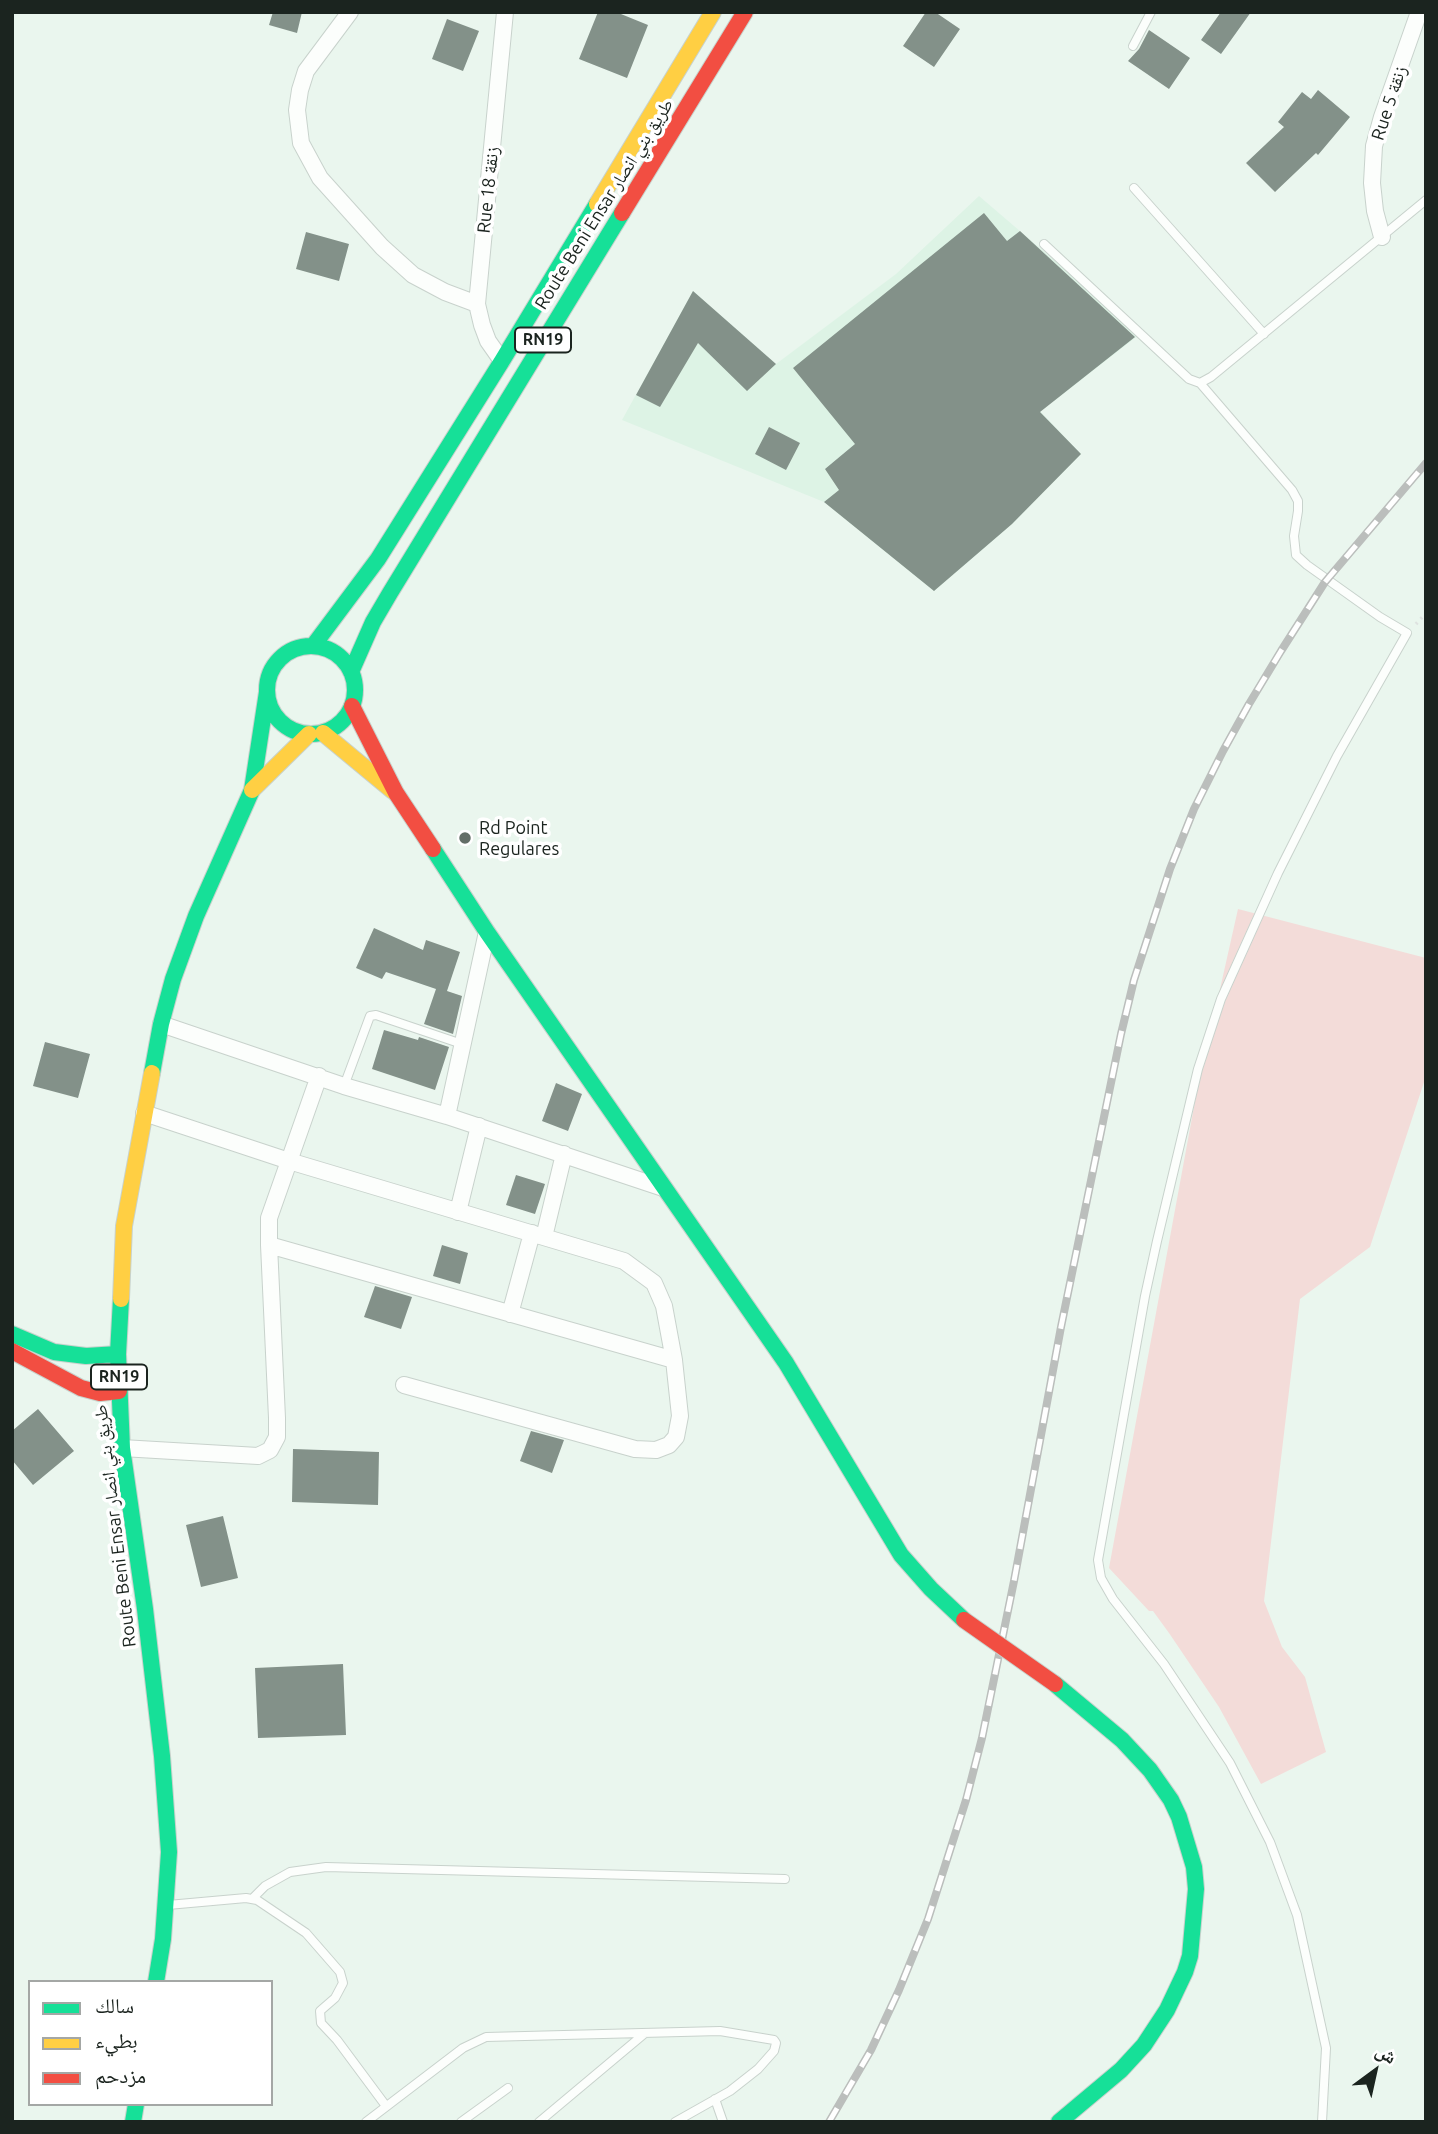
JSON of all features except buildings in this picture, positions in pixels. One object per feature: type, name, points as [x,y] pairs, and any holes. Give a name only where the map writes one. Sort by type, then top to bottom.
[{"type":"main road","name":"Route Beni Ensar طريق بني انصار","points":[[313,646],[378,559],[502,361],[713,12]]},
{"type":"main road","name":"Route Beni Ensar طريق بني انصار","points":[[351,672],[373,622],[403,570],[745,12]]},
{"type":"main road","points":[[313,646],[328,650],[342,659],[351,672]]},
{"type":"main road","name":"RN19","points":[[267,692],[275,665],[285,654],[298,648],[313,646]]},
{"type":"main road","name":"RN19","points":[[316,734],[335,727],[346,718],[352,706],[355,689],[351,672]]},
{"type":"main road","name":"Route Beni Ensar طريق بني انصار","points":[[156,1980],[163,1939],[169,1852],[162,1756],[122,1448],[118,1354],[124,1226],[161,1024],[173,979],[196,916],[253,790],[267,692]]},
{"type":"main road","points":[[267,692],[271,708],[280,721],[293,731],[316,734],[396,793]]},
{"type":"main road","points":[[352,706],[396,793],[487,932],[786,1363],[901,1555],[931,1590],[964,1620],[1055,1684],[1122,1740],[1150,1770],[1171,1800],[1194,1867],[1196,1889],[1190,1956],[1185,1972],[1167,2010],[1144,2045],[1121,2070],[1059,2122]]},
{"type":"main road","name":"Route Beni Ensar طريق بني انصار","points":[[253,790],[316,734]]},
{"type":"main road","points":[[12,1334],[54,1352],[86,1356],[118,1354]]},
{"type":"main road","points":[[12,1351],[81,1388],[100,1393],[119,1391]]},
{"type":"main road","points":[[51,1371],[54,1352]]},
{"type":"street","points":[[350,12],[306,71],[297,110],[301,143],[320,178],[382,247],[414,275],[445,292],[477,304]]},
{"type":"street","name":"Rue 18 زنقة","points":[[502,361],[488,341],[477,304],[505,12]]},
{"type":"street","name":"Rue 5 زنقة","points":[[1382,237],[1375,211],[1372,183],[1374,146],[1419,12]]},
{"type":"street","points":[[447,1116],[487,932]]},
{"type":"street","points":[[161,1024],[344,1086],[479,1126],[663,1188]]},
{"type":"street","points":[[122,1448],[258,1456],[270,1450],[277,1437],[269,1218],[319,1076]]},
{"type":"street","points":[[144,1113],[289,1161],[624,1261],[654,1283],[664,1306],[674,1360],[680,1416],[676,1437],[668,1445],[656,1450],[635,1449],[404,1385]]},
{"type":"street","points":[[458,1212],[479,1126]]},
{"type":"street","points":[[510,1314],[564,1154]]},
{"type":"street","points":[[269,1245],[674,1360]]},
{"type":"lane","points":[[1133,46],[1151,12]]},
{"type":"lane","points":[[1134,188],[1264,334]]},
{"type":"lane","points":[[1200,383],[1211,377],[1426,200]]},
{"type":"lane","points":[[1044,244],[1189,379],[1200,383],[1292,491],[1298,501],[1294,536],[1296,555],[1380,617],[1407,633],[1337,756],[1278,873],[1221,999],[1198,1069],[1147,1285],[1098,1560],[1101,1578],[1114,1599],[1164,1664],[1230,1763],[1270,1842],[1297,1915],[1326,2048],[1322,2122]]},
{"type":"lane","points":[[344,1086],[370,1016],[376,1015],[462,1044]]},
{"type":"lane","points":[[252,1899],[265,1886],[290,1872],[326,1867],[785,1880]]},
{"type":"lane","points":[[166,1906],[252,1899],[306,1933],[340,1972],[343,1983],[335,1998],[320,2011],[321,2023],[337,2040],[386,2106]]},
{"type":"lane","points":[[366,2122],[463,2048],[486,2037],[720,2031],[774,2040],[776,2048],[768,2060],[730,2091],[675,2122]]},
{"type":"lane","points":[[538,2122],[643,2034]]},
{"type":"lane","points":[[461,2122],[508,2088]]},
{"type":"lane","points":[[715,2099],[723,2122]]},
{"type":"shaded area","points":[[979,196],[1140,334],[1054,401],[1037,408],[1081,454],[1012,524],[934,591],[824,502],[622,420],[693,291],[776,364],[896,274]]},
{"type":"shaded area","points":[[1238,909],[1426,958],[1426,1076],[1370,1247],[1300,1299],[1264,1601],[1282,1647],[1305,1677],[1326,1752],[1261,1784],[1219,1707],[1169,1633],[1153,1611],[1149,1611],[1109,1568],[1196,1096]]},
{"type":"railway","points":[[829,2122],[871,2050],[899,1990],[928,1919],[966,1800],[982,1738],[1014,1581],[1061,1327],[1121,1034],[1134,980],[1170,869],[1194,809],[1223,751],[1281,651],[1325,582],[1426,463]]},
{"type":"traffic: fast","points":[[313,646],[378,559],[597,204]]},
{"type":"traffic: fast","points":[[351,672],[373,622],[390,593],[622,213]]},
{"type":"traffic: fast","points":[[311,646],[328,650],[342,659],[351,673],[355,690],[351,707],[342,721],[328,730],[311,734],[294,730],[280,721],[271,707],[267,690],[271,673],[280,659],[294,650],[311,646]]},
{"type":"traffic: fast","points":[[152,1073],[173,979],[196,916],[252,790],[267,692]]},
{"type":"traffic: fast","points":[[433,849],[487,932],[786,1363],[901,1555],[931,1589],[964,1620]]},
{"type":"traffic: fast","points":[[121,1299],[118,1354],[122,1448],[145,1609],[162,1756],[169,1852],[163,1939],[156,1980]]},
{"type":"traffic: fast","points":[[12,1334],[54,1352],[86,1356],[118,1354]]},
{"type":"traffic: fast","points":[[1055,1684],[1122,1740],[1150,1770],[1171,1800],[1194,1867],[1196,1889],[1190,1956],[1167,2010],[1144,2045],[1121,2070],[1059,2122]]},
{"type":"traffic: fast","points":[[133,2122],[136,2106]]},
{"type":"traffic: slow","points":[[597,204],[713,12]]},
{"type":"traffic: slow","points":[[323,733],[393,791]]},
{"type":"traffic: slow","points":[[252,790],[309,734]]},
{"type":"traffic: slow","points":[[121,1299],[124,1226],[152,1073]]},
{"type":"traffic: jam","points":[[622,213],[745,12]]},
{"type":"traffic: jam","points":[[352,706],[396,793],[433,849]]},
{"type":"traffic: jam","points":[[12,1351],[81,1388],[100,1393],[119,1391]]},
{"type":"traffic: jam","points":[[964,1620],[1055,1684]]},
{"type":"place","name":"Rd Point Regulares","points":[[465,838]]}]
